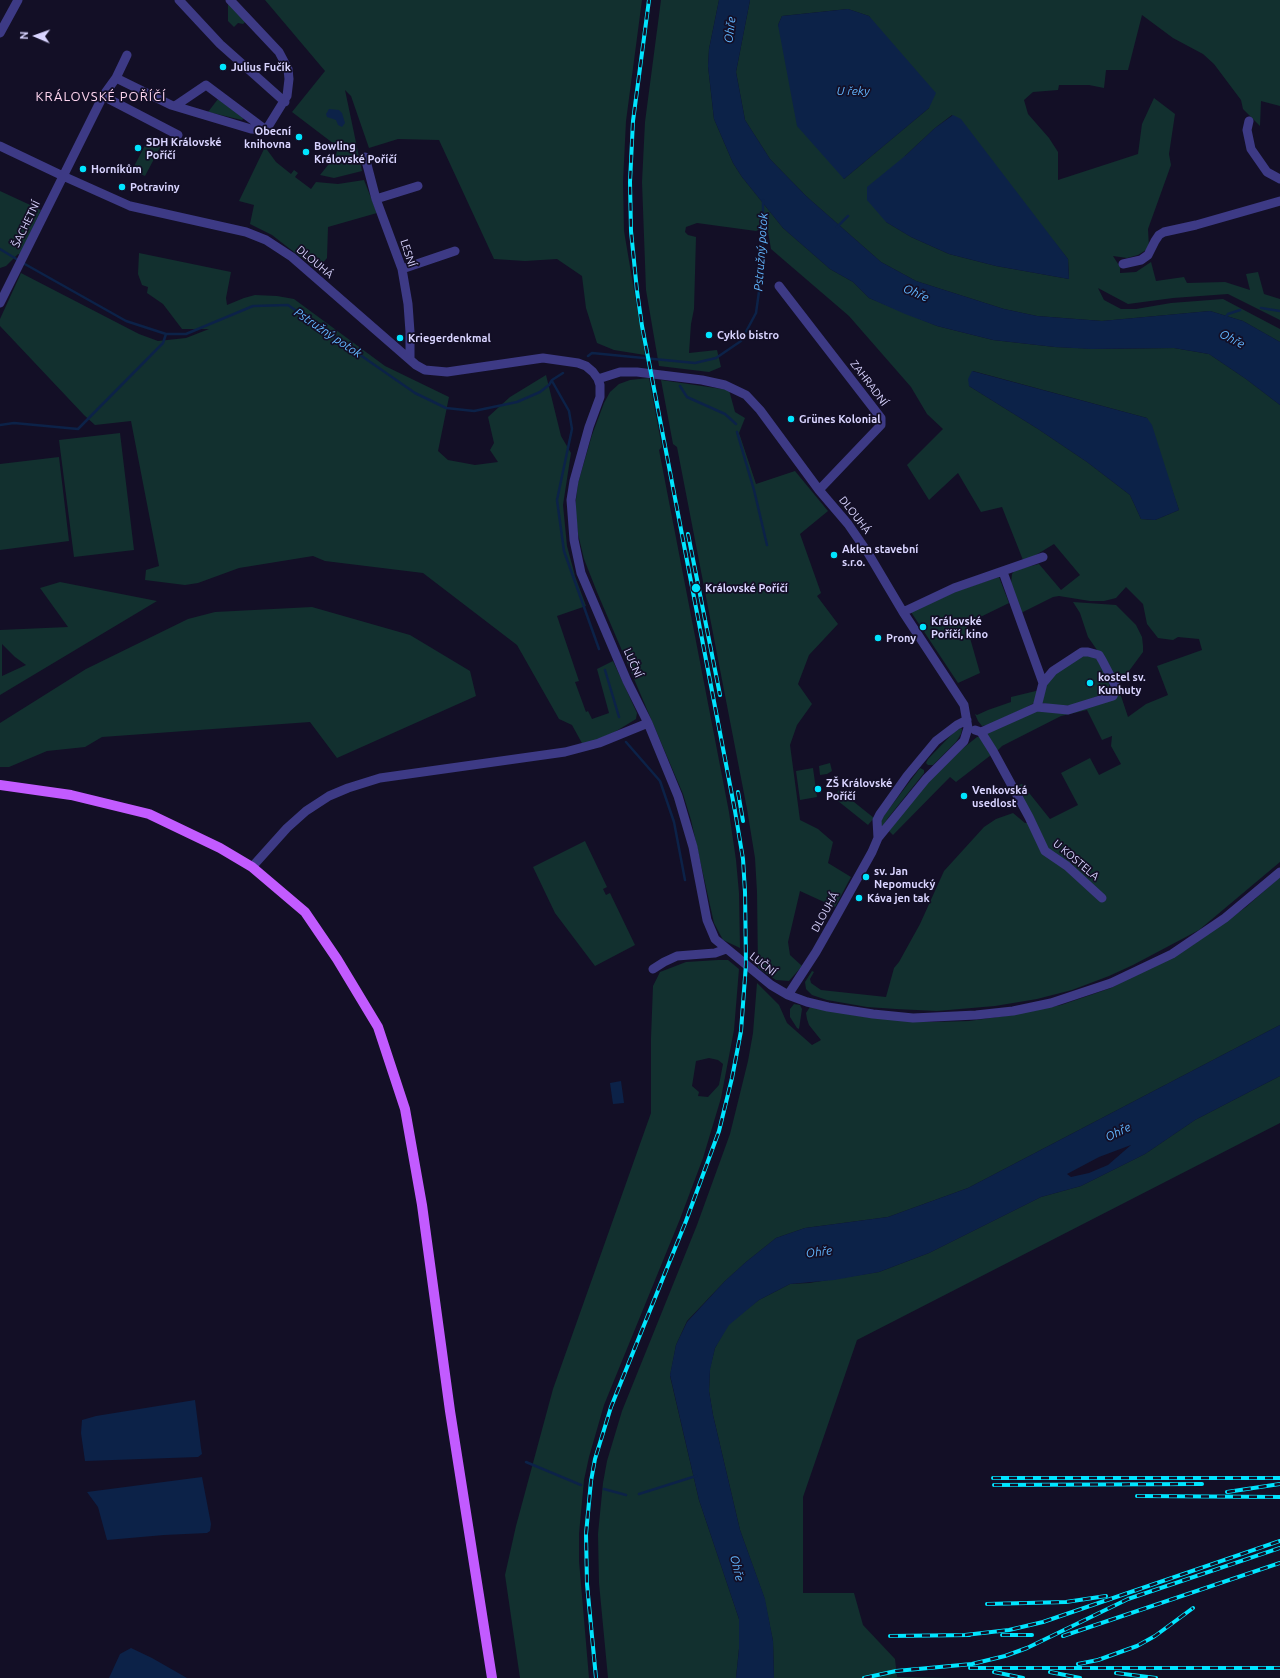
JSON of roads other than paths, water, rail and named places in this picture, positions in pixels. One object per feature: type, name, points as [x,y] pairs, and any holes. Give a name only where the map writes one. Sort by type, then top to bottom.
[{"type":"main road","points":[[0,785],[71,795],[149,814],[220,848],[252,867],[304,912],[337,960],[378,1027],[405,1109],[422,1205],[450,1410],[492,1678]]},
{"type":"street","points":[[0,33],[18,0]]},
{"type":"street","points":[[179,0],[220,44],[284,102]]},
{"type":"street","points":[[230,0],[279,52],[288,69],[289,79],[287,96],[266,130]]},
{"type":"street","name":"ŠACHETNÍ","points":[[0,303],[103,96],[116,78],[128,54]]},
{"type":"street","points":[[116,78],[175,106],[251,129],[266,130]]},
{"type":"street","points":[[175,106],[206,85],[266,130]]},
{"type":"street","points":[[103,96],[178,135]]},
{"type":"street","points":[[1249,121],[1247,130],[1251,149],[1267,172],[1280,179]]},
{"type":"street","name":"DLOUHÁ","points":[[0,146],[130,206],[246,232],[266,240],[292,257],[410,359],[425,370],[447,372],[543,358],[582,364],[593,372],[598,379],[614,373],[637,372],[676,376],[724,385],[746,395],[760,410],[819,490],[848,524],[868,553],[903,612],[964,705],[968,724],[966,736],[961,744],[926,779],[878,838],[872,852],[816,952],[788,995]]},
{"type":"street","name":"LESNÍ","points":[[365,157],[376,199],[402,269],[408,304],[410,359]]},
{"type":"street","points":[[376,199],[418,186]]},
{"type":"street","points":[[1123,264],[1141,260],[1148,255],[1159,235],[1164,232],[1196,225],[1280,201]]},
{"type":"street","points":[[402,269],[455,251]]},
{"type":"street","name":"ZAHRADNÍ","points":[[779,286],[881,418],[881,425],[819,490]]},
{"type":"street","name":"LUČNÍ","points":[[598,379],[601,392],[599,402],[589,427],[574,481],[571,500],[574,540],[581,573],[627,681],[648,723],[678,796],[693,847],[707,920],[715,939],[771,985],[788,995],[807,1002],[828,1007],[912,1018],[976,1016],[1013,1011],[1045,1004],[1104,986],[1172,954],[1225,918],[1280,872]]},
{"type":"street","points":[[903,612],[954,588],[1043,557]]},
{"type":"street","points":[[1003,572],[1043,683]]},
{"type":"street","points":[[968,724],[980,732],[1037,707],[1068,710],[1113,696],[1115,685],[1099,655],[1082,652],[1053,671],[1043,683],[1037,707]]},
{"type":"street","points":[[252,867],[287,828],[306,811],[329,796],[348,788],[380,778],[565,752],[598,743],[648,723]]},
{"type":"street","name":"DLOUHÁ","points":[[878,838],[877,820],[907,776],[936,740],[957,725],[968,724]]},
{"type":"street","name":"U KOSTELA","points":[[980,732],[993,751],[1029,816],[1044,851],[1067,866],[1102,898]]},
{"type":"street","points":[[653,969],[677,956],[715,953],[726,949]]},
{"type":"water","name":"Ohře","points":[[719,0],[750,0],[736,72],[745,120],[770,159],[806,196],[881,262],[916,281],[1004,309],[1037,316],[1102,321],[1210,311],[1243,321],[1280,342],[1280,405],[1246,379],[1209,354],[1174,348],[1091,349],[1055,347],[993,340],[937,326],[869,298],[853,282],[830,269],[783,228],[742,177],[733,163],[714,119],[708,66],[709,49]]},
{"type":"water","name":"U řeky","points":[[848,9],[869,16],[936,93],[929,108],[844,179],[797,126],[778,25],[782,16]]},
{"type":"water","points":[[329,109],[339,110],[342,113],[345,123],[342,127],[338,125],[336,120],[327,117],[326,114]]},
{"type":"water","points":[[953,115],[961,119],[1068,259],[1069,279],[996,266],[949,254],[911,237],[886,222],[867,200],[867,187],[905,156],[935,128]]},
{"type":"water","points":[[972,371],[1147,418],[1152,425],[1179,510],[1155,520],[1141,519],[1130,495],[1087,462],[1038,429],[969,386],[968,379]]},
{"type":"water","name":"Ohře","points":[[1280,1025],[1280,1076],[1195,1120],[1145,1154],[1081,1186],[1041,1197],[929,1253],[879,1272],[834,1280],[790,1284],[759,1300],[729,1325],[715,1348],[710,1370],[709,1391],[713,1415],[740,1530],[765,1599],[773,1641],[774,1678],[736,1678],[739,1649],[739,1619],[699,1500],[670,1375],[676,1345],[687,1322],[725,1281],[776,1238],[805,1228],[888,1217],[968,1188]],"holes":[[[1131,1145],[1108,1165],[1089,1173],[1071,1177],[1067,1174],[1099,1157]]]},
{"type":"water","points":[[621,1081],[624,1103],[613,1104],[610,1083]]},
{"type":"water","points":[[195,1400],[202,1454],[198,1457],[85,1461],[81,1433],[82,1420],[96,1416]]},
{"type":"water","points":[[202,1477],[211,1524],[210,1531],[207,1533],[107,1540],[98,1507],[87,1492]]},
{"type":"water","points":[[131,1648],[187,1678],[109,1678],[120,1654]]},
{"type":"waterway","name":"Pstružný potok","points":[[588,356],[592,353],[695,363],[716,358],[741,341],[756,313],[763,263],[763,200]]},
{"type":"waterway","points":[[837,227],[848,216]]},
{"type":"waterway","name":"Pstružný potok","points":[[0,249],[18,260]]},
{"type":"waterway","name":"Pstružný potok","points":[[23,263],[126,321],[166,334],[186,334],[253,306],[288,305],[415,393],[446,408],[474,411],[517,402],[540,392],[549,385],[552,380],[563,373]]},
{"type":"waterway","points":[[1261,308],[1280,311]]},
{"type":"waterway","points":[[1225,318],[1228,314],[1240,310]]},
{"type":"waterway","points":[[0,425],[14,423],[78,429],[163,343],[166,334]]},
{"type":"waterway","points":[[552,381],[569,411],[572,429],[557,500],[564,551],[599,649]]},
{"type":"waterway","points":[[680,386],[687,397],[725,414],[736,424]]},
{"type":"waterway","points":[[737,432],[754,490],[767,545]]},
{"type":"waterway","points":[[605,670],[619,717]]},
{"type":"waterway","points":[[626,742],[660,781],[674,822],[685,880]]},
{"type":"waterway","points":[[526,1462],[581,1485]]},
{"type":"waterway","points":[[639,1494],[696,1476]]},
{"type":"waterway","points":[[604,1489],[626,1495]]},
{"type":"railway","points":[[596,1678],[587,1584],[586,1534],[591,1481],[595,1459],[611,1407],[686,1221],[719,1131],[732,1078],[741,1031],[746,964],[743,859],[642,326],[637,291],[631,231],[630,182],[633,121],[649,0]]},
{"type":"railway","points":[[688,534],[720,695]]},
{"type":"railway","points":[[738,792],[743,821]]},
{"type":"railway","points":[[993,1478],[1280,1478]]},
{"type":"railway","points":[[994,1485],[1202,1484]]},
{"type":"railway","points":[[1227,1492],[1280,1484]]},
{"type":"railway","points":[[1137,1496],[1280,1497]]},
{"type":"railway","points":[[965,1635],[1009,1630],[1043,1622],[1280,1541]]},
{"type":"railway","points":[[864,1678],[896,1671],[972,1664],[1005,1656],[1027,1648],[1128,1599],[1280,1548]]},
{"type":"railway","points":[[1063,1636],[1280,1563]]},
{"type":"railway","points":[[987,1604],[1066,1602],[1106,1596]]},
{"type":"railway","points":[[1078,1664],[1098,1660],[1137,1646],[1155,1636],[1193,1608]]},
{"type":"railway","points":[[890,1636],[970,1635]]},
{"type":"railway","points":[[1002,1635],[1032,1635]]},
{"type":"railway","points":[[970,1668],[1280,1668]]},
{"type":"railway","points":[[994,1672],[1023,1678]]},
{"type":"railway","points":[[1050,1672],[1080,1678]]},
{"type":"railway","points":[[1116,1673],[1156,1678]]},
{"type":"place","name":"Julius Fučík","points":[[223,67]]},
{"type":"place","name":"Obecní knihovna","points":[[299,137]]},
{"type":"place","name":"SDH Královské Poříčí","points":[[138,148]]},
{"type":"place","name":"Bowling Královské Poříčí","points":[[306,152]]},
{"type":"place","name":"Horníkům","points":[[83,169]]},
{"type":"place","name":"Potraviny","points":[[122,187]]},
{"type":"place","name":"Cyklo bistro","points":[[709,335]]},
{"type":"place","name":"Kriegerdenkmal","points":[[400,338]]},
{"type":"place","name":"Grünes Kolonial","points":[[791,419]]},
{"type":"place","name":"Aklen stavební s.r.o.","points":[[834,555]]},
{"type":"place","name":"Královské Poříčí","points":[[696,588]]},
{"type":"place","name":"Královské Poříčí, kino","points":[[923,627]]},
{"type":"place","name":"Prony","points":[[878,638]]},
{"type":"place","name":"kostel sv. Kunhuty","points":[[1090,683]]},
{"type":"place","name":"ZŠ Královské Poříčí","points":[[818,789]]},
{"type":"place","name":"Venkovská usedlost","points":[[964,796]]},
{"type":"place","name":"sv. Jan Nepomucký","points":[[866,877]]},
{"type":"place","name":"Káva jen tak","points":[[859,898]]},
{"type":"district","name":"KRÁLOVSKÉ POŘÍČÍ","points":[[101,97]]}]
